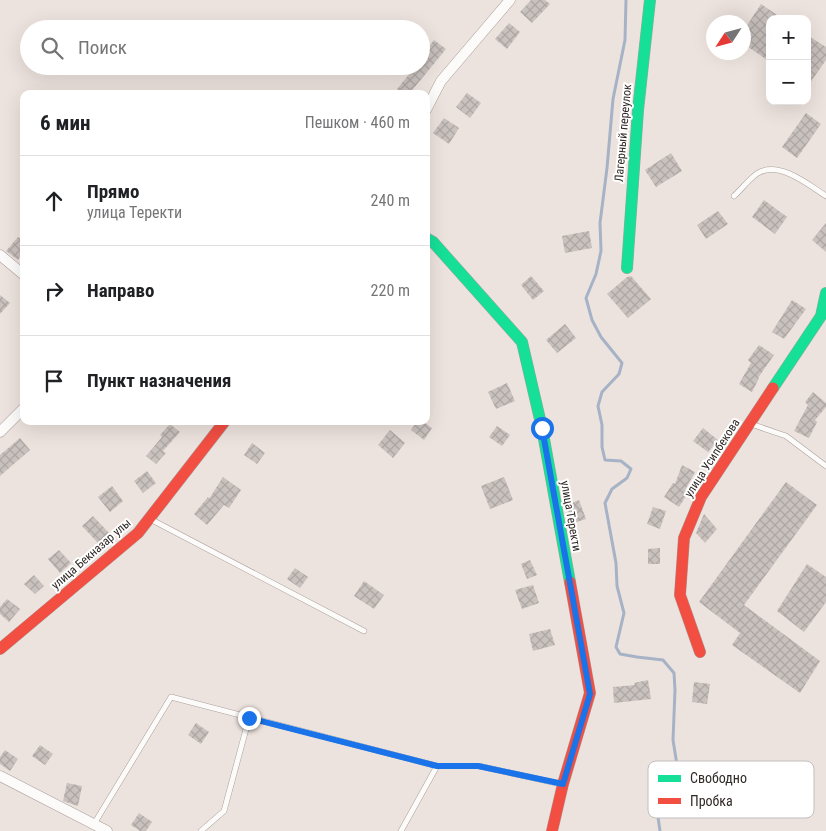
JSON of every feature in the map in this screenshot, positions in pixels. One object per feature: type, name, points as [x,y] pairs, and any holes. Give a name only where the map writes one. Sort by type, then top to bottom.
[{"type":"street","points":[[430,102],[441,81],[510,0]]},
{"type":"street","name":"Лагерный переулок","points":[[627,268],[638,110],[650,0]]},
{"type":"street","name":"улица Теректи","points":[[430,240],[522,342],[542,428],[590,694],[563,784],[552,831]]},
{"type":"street","points":[[0,255],[20,272]]},
{"type":"street","name":"улица Усипбекова","points":[[700,652],[680,595],[684,538],[701,497],[821,316],[826,293]]},
{"type":"street","points":[[0,432],[20,412]]},
{"type":"street","name":"улица Бекназар улы","points":[[0,649],[138,533],[222,425]]},
{"type":"street","points":[[0,776],[107,831]]},
{"type":"lane","points":[[734,196],[759,172],[774,169],[798,178],[826,196]]},
{"type":"lane","points":[[750,424],[786,436],[826,466]]},
{"type":"lane","points":[[150,518],[364,631]]},
{"type":"lane","points":[[93,824],[171,697],[437,766],[478,766],[563,784]]},
{"type":"lane","points":[[202,831],[224,811],[249,718]]},
{"type":"lane","points":[[401,831],[437,766]]},
{"type":"building","points":[[531,0],[545,0],[550,4],[532,23],[520,12]]},
{"type":"building","points":[[761,4],[777,15],[766,15],[766,59],[751,49],[751,19]]},
{"type":"building","points":[[509,23],[520,32],[507,49],[495,39]]},
{"type":"building","points":[[811,38],[826,47],[826,60],[811,81]]},
{"type":"building","points":[[434,40],[446,49],[430,68],[430,45]]},
{"type":"building","points":[[409,75],[425,75],[412,90],[397,89]]},
{"type":"building","points":[[467,93],[481,103],[470,118],[456,107]]},
{"type":"building","points":[[806,113],[821,124],[797,158],[782,147]]},
{"type":"building","points":[[444,118],[459,128],[449,144],[433,133]]},
{"type":"building","points":[[671,153],[682,171],[656,187],[645,170]]},
{"type":"building","points":[[764,200],[787,217],[775,234],[752,217]]},
{"type":"building","points":[[718,211],[728,224],[706,239],[697,225]]},
{"type":"building","points":[[826,223],[826,252],[812,240]]},
{"type":"building","points":[[589,231],[592,248],[565,253],[562,236]]},
{"type":"building","points":[[18,237],[20,238],[20,257],[18,260],[6,251]]},
{"type":"building","points":[[531,276],[544,291],[533,300],[521,285]]},
{"type":"building","points":[[631,276],[651,299],[628,318],[607,294],[627,277]]},
{"type":"building","points":[[0,295],[10,303],[0,314]]},
{"type":"building","points":[[792,300],[806,309],[784,339],[772,332]]},
{"type":"building","points":[[565,324],[576,338],[557,353],[546,340]]},
{"type":"building","points":[[759,345],[774,355],[758,378],[752,392],[739,384],[751,363],[748,360]]},
{"type":"building","points":[[507,383],[515,401],[496,409],[488,392]]},
{"type":"building","points":[[813,392],[826,403],[826,407],[815,420],[817,422],[809,438],[794,431],[808,405],[805,402]]},
{"type":"building","points":[[169,425],[180,432],[163,451],[166,453],[156,464],[146,456],[162,437],[160,435]]},
{"type":"building","points":[[414,425],[428,425],[432,428],[424,440],[411,430]]},
{"type":"building","points":[[497,426],[510,435],[502,446],[489,437]]},
{"type":"building","points":[[703,428],[718,440],[708,452],[693,441]]},
{"type":"building","points":[[390,430],[405,443],[393,458],[378,445]]},
{"type":"building","points":[[20,438],[30,450],[0,476],[0,455]]},
{"type":"building","points":[[252,443],[265,453],[257,464],[244,455]]},
{"type":"building","points":[[682,465],[695,472],[685,490],[688,493],[679,507],[664,497],[673,483],[675,484]]},
{"type":"building","points":[[147,471],[156,483],[143,493],[134,481]]},
{"type":"building","points":[[223,477],[241,490],[229,508],[224,505],[207,525],[194,514],[208,497],[209,499]]},
{"type":"building","points":[[504,477],[513,500],[490,509],[481,486]]},
{"type":"building","points":[[786,482],[817,505],[744,605],[820,661],[800,693],[732,645],[740,633],[699,602]]},
{"type":"building","points":[[112,486],[123,501],[110,512],[98,497]]},
{"type":"building","points":[[579,500],[586,519],[573,523],[566,505]]},
{"type":"building","points":[[653,507],[666,511],[660,529],[647,524]]},
{"type":"building","points":[[704,514],[717,529],[705,543],[696,533]]},
{"type":"building","points":[[93,516],[109,533],[98,543],[82,526]]},
{"type":"building","points":[[660,548],[660,564],[648,564],[648,549]]},
{"type":"building","points":[[59,550],[71,563],[60,573],[48,559]]},
{"type":"building","points":[[530,560],[537,575],[527,579],[521,564]]},
{"type":"building","points":[[807,564],[826,577],[826,602],[804,632],[777,611]]},
{"type":"building","points":[[295,568],[308,577],[300,588],[287,579]]},
{"type":"building","points":[[34,575],[44,586],[35,594],[24,584]]},
{"type":"building","points":[[364,581],[384,595],[374,609],[354,596]]},
{"type":"building","points":[[533,585],[539,603],[522,609],[515,590]]},
{"type":"building","points":[[7,599],[20,609],[9,622],[0,614],[0,607]]},
{"type":"building","points":[[550,629],[555,645],[533,651],[529,634]]},
{"type":"building","points":[[648,680],[651,699],[614,703],[613,687],[635,685],[634,683]]},
{"type":"building","points":[[694,682],[710,684],[707,704],[692,702]]},
{"type":"building","points":[[196,723],[209,732],[201,744],[188,735]]},
{"type":"building","points":[[40,745],[53,754],[45,765],[32,756]]},
{"type":"building","points":[[5,750],[18,759],[10,771],[0,764],[0,757]]},
{"type":"building","points":[[67,783],[82,786],[78,806],[63,801]]},
{"type":"building","points":[[139,813],[152,822],[146,831],[140,831],[131,825]]},
{"type":"waterway","points":[[626,0],[625,40],[613,99],[600,223],[601,251],[596,274],[586,298],[592,320],[601,337],[622,363],[619,374],[602,392],[598,406],[602,425],[602,447],[605,460],[621,461],[631,469],[627,478],[612,489],[605,503],[616,563],[617,586],[624,613],[616,647],[620,654],[663,660],[674,673],[673,740],[676,761]]},
{"type":"waterway","points":[[658,818],[660,831]]},
{"type":"traffic: fast","points":[[627,268],[638,110],[650,0]]},
{"type":"traffic: fast","points":[[430,240],[522,342],[542,428],[570,582]]},
{"type":"traffic: fast","points":[[773,388],[821,316],[826,293]]},
{"type":"traffic: jam","points":[[700,652],[680,595],[684,538],[701,497],[773,388]]},
{"type":"traffic: jam","points":[[0,649],[138,533],[222,425]]},
{"type":"traffic: jam","points":[[552,831],[563,784],[590,693],[570,582]]},
{"type":"route","points":[[249,718],[437,766],[478,766],[563,784],[590,694],[574,614],[542,428]]}]
